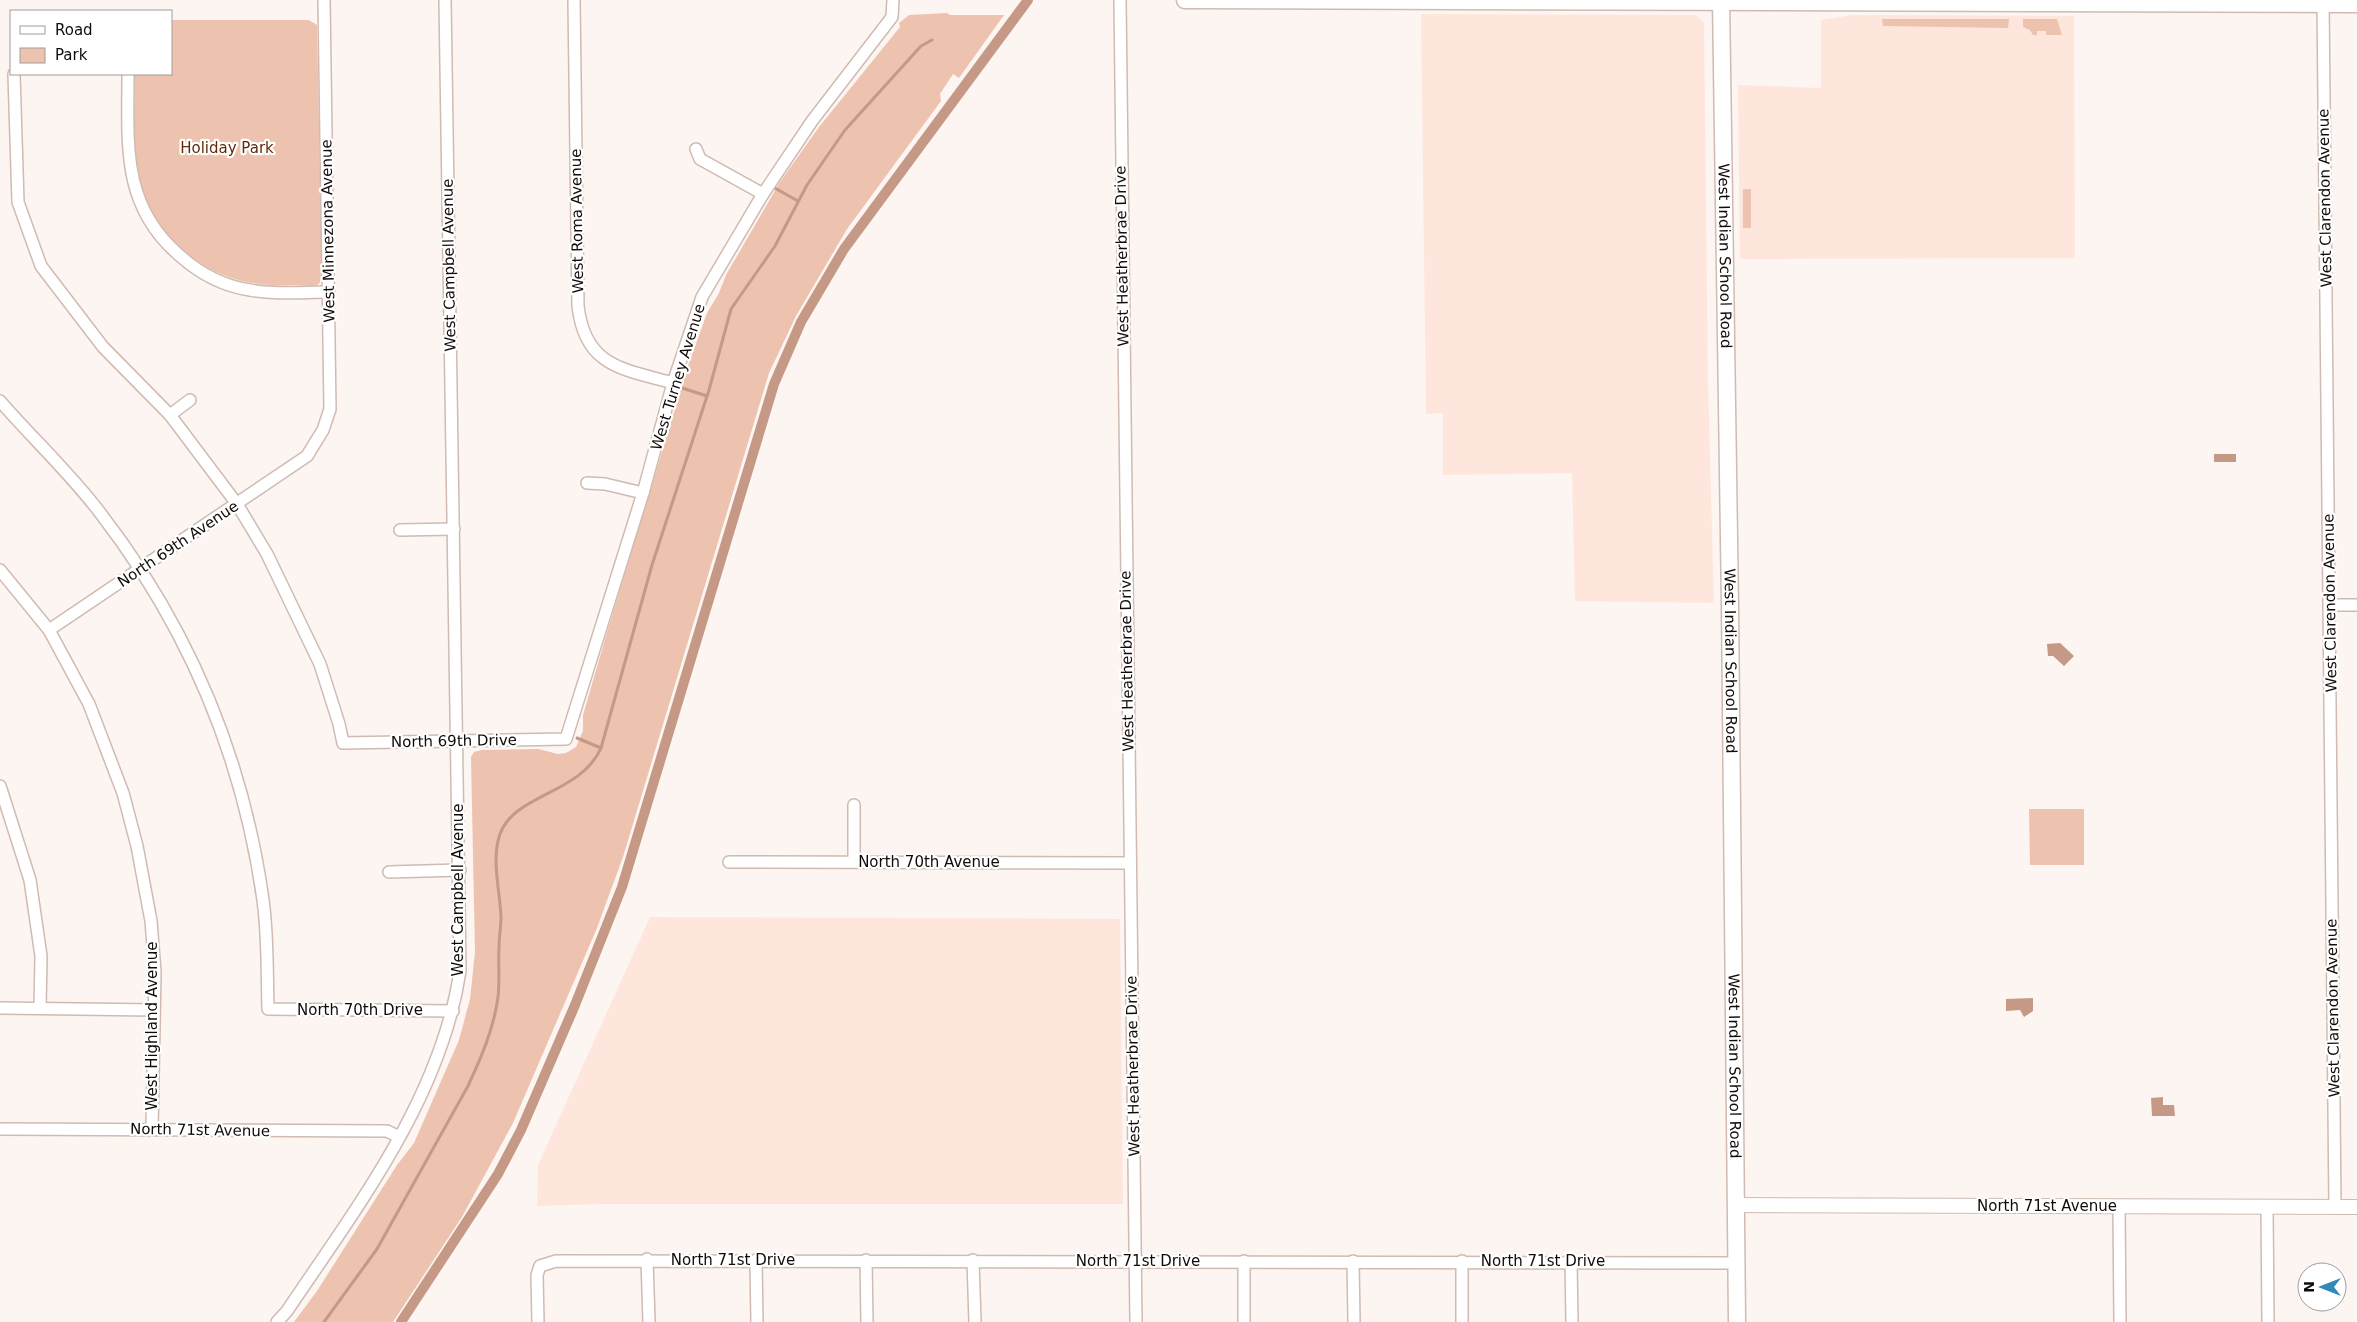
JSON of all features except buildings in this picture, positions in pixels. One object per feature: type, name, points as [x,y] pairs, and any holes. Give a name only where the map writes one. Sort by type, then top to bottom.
[{"type":"main road","points":[[1186,0],[2323,2],[2357,4]]},
{"type":"main road","name":"West Indian School Road","points":[[1721,1],[1737,1322]]},
{"type":"street","name":"West Minnezona Avenue","points":[[306,456],[322,430],[330,409],[324,0]]},
{"type":"street","name":"West Campbell Avenue","points":[[277,1322],[287,1311],[358,1206],[399,1137],[441,1047],[453,1011],[460,971],[446,0]]},
{"type":"street","name":"West Roma Avenue","points":[[574,0],[578,306],[582,330],[594,350],[610,364],[673,383]]},
{"type":"street","name":"West Turney Avenue","points":[[566,739],[643,493],[673,383],[702,297],[763,194],[812,121],[892,18],[892,0]]},
{"type":"street","name":"West Heatherbrae Drive","points":[[1120,0],[1136,1322]]},
{"type":"street","name":"West Clarendon Avenue","points":[[2323,2],[2335,1207]]},
{"type":"street","points":[[14,75],[18,202],[41,266],[103,347],[170,415],[237,504]]},
{"type":"street","points":[[128,75],[127,131],[130,164],[138,197],[149,221],[171,248],[198,270],[222,282],[249,290],[264,292],[329,292]]},
{"type":"street","points":[[696,149],[700,159],[763,194]]},
{"type":"street","points":[[170,415],[190,400]]},
{"type":"street","points":[[0,401],[89,498],[141,569]]},
{"type":"street","name":"North 69th Avenue","points":[[49,630],[306,456]]},
{"type":"street","points":[[587,483],[605,484],[643,493]]},
{"type":"street","name":"North 69th Drive","points":[[237,504],[267,554],[320,664],[340,724],[343,743],[566,739]]},
{"type":"street","points":[[400,530],[454,529]]},
{"type":"street","name":"North 70th Drive","points":[[141,569],[173,621],[192,659],[218,718],[235,772],[250,833],[262,899],[267,950],[268,1009],[453,1011]]},
{"type":"street","name":"West Highland Avenue","points":[[0,570],[49,630],[89,704],[123,793],[137,846],[151,921],[155,972],[152,1129]]},
{"type":"street","points":[[2330,605],[2357,605]]},
{"type":"street","points":[[0,786],[30,880],[41,956],[40,1008]]},
{"type":"street","points":[[854,805],[854,861]]},
{"type":"street","name":"North 70th Avenue","points":[[729,862],[1130,862]]},
{"type":"street","points":[[389,872],[460,870]]},
{"type":"street","points":[[0,1008],[154,1010]]},
{"type":"street","name":"North 71st Avenue","points":[[0,1129],[387,1131],[399,1137]]},
{"type":"street","name":"North 71st Avenue","points":[[1736,1205],[2357,1207]]},
{"type":"street","points":[[2119,1206],[2120,1322]]},
{"type":"street","points":[[2267,1206],[2268,1322]]},
{"type":"street","points":[[647,1259],[649,1322]]},
{"type":"street","name":"North 71st Drive","points":[[538,1322],[537,1275],[540,1266],[556,1260],[1571,1261],[1737,1263]]},
{"type":"street","points":[[756,1260],[757,1322]]},
{"type":"street","points":[[866,1260],[867,1322]]},
{"type":"street","points":[[974,1260],[975,1322]]},
{"type":"street","points":[[1244,1261],[1244,1322]]},
{"type":"street","points":[[1353,1261],[1354,1322]]},
{"type":"street","points":[[1462,1261],[1462,1322]]},
{"type":"street","points":[[1571,1261],[1572,1322]]},
{"type":"shaded area","points":[[1421,14],[1695,15],[1704,22],[1708,384],[1714,603],[1575,601],[1572,473],[1443,475],[1443,413],[1426,414]]},
{"type":"shaded area","points":[[1853,15],[2074,16],[2075,258],[1740,259],[1738,85],[1821,88],[1821,20]]},
{"type":"shaded area","points":[[2214,454],[2236,454],[2236,462],[2214,462]]},
{"type":"shaded area","points":[[2060,643],[2074,656],[2064,666],[2053,656],[2048,656],[2047,644]]},
{"type":"shaded area","points":[[650,917],[1120,919],[1123,1204],[603,1204],[537,1206],[538,1165]]},
{"type":"shaded area","points":[[2033,998],[2033,1011],[2024,1017],[2020,1010],[2006,1011],[2006,999]]},
{"type":"shaded area","points":[[2163,1097],[2163,1105],[2174,1105],[2175,1116],[2152,1116],[2151,1098]]},
{"type":"green space","points":[[947,13],[950,15],[1004,15],[959,78],[953,74],[940,94],[941,101],[847,229],[796,316],[769,373],[623,857],[597,928],[513,1123],[462,1217],[393,1322],[294,1322],[317,1291],[397,1165],[414,1143],[459,1040],[470,999],[475,952],[471,757],[474,752],[482,750],[538,749],[558,754],[566,753],[576,747],[583,731],[583,715],[608,629],[689,363],[707,313],[719,293],[726,275],[780,182],[819,127],[900,27],[899,23],[909,15]]},
{"type":"green space","points":[[1882,19],[2009,19],[2008,28],[1883,26]]},
{"type":"green space","points":[[2023,19],[2057,19],[2062,35],[2046,35],[2046,31],[2037,31],[2037,35],[2033,35],[2030,30],[2023,27]]},
{"type":"green space","name":"Holiday Park","points":[[172,20],[309,20],[317,25],[322,276],[319,284],[314,286],[244,282],[217,272],[185,252],[171,239],[149,208],[137,172],[134,135],[135,75],[172,75]]},
{"type":"green space","points":[[1743,189],[1751,189],[1751,228],[1743,228]]},
{"type":"green space","points":[[2029,809],[2084,809],[2084,865],[2030,865]]},
{"type":"waterway","points":[[401,1322],[498,1174],[521,1130],[575,1005],[622,887],[774,384],[801,322],[844,249],[1028,0]]},
{"type":"waterway","points":[[324,1322],[377,1249],[468,1086],[482,1054],[496,1009],[499,991],[501,917],[496,854],[500,834],[508,821],[519,810],[579,775],[591,763],[601,748],[652,565],[709,390],[731,309],[775,246],[807,185],[845,130],[921,46],[932,40]]},
{"type":"waterway","points":[[773,187],[798,201]]},
{"type":"waterway","points":[[679,387],[707,396]]},
{"type":"waterway","points":[[577,738],[601,748]]}]
